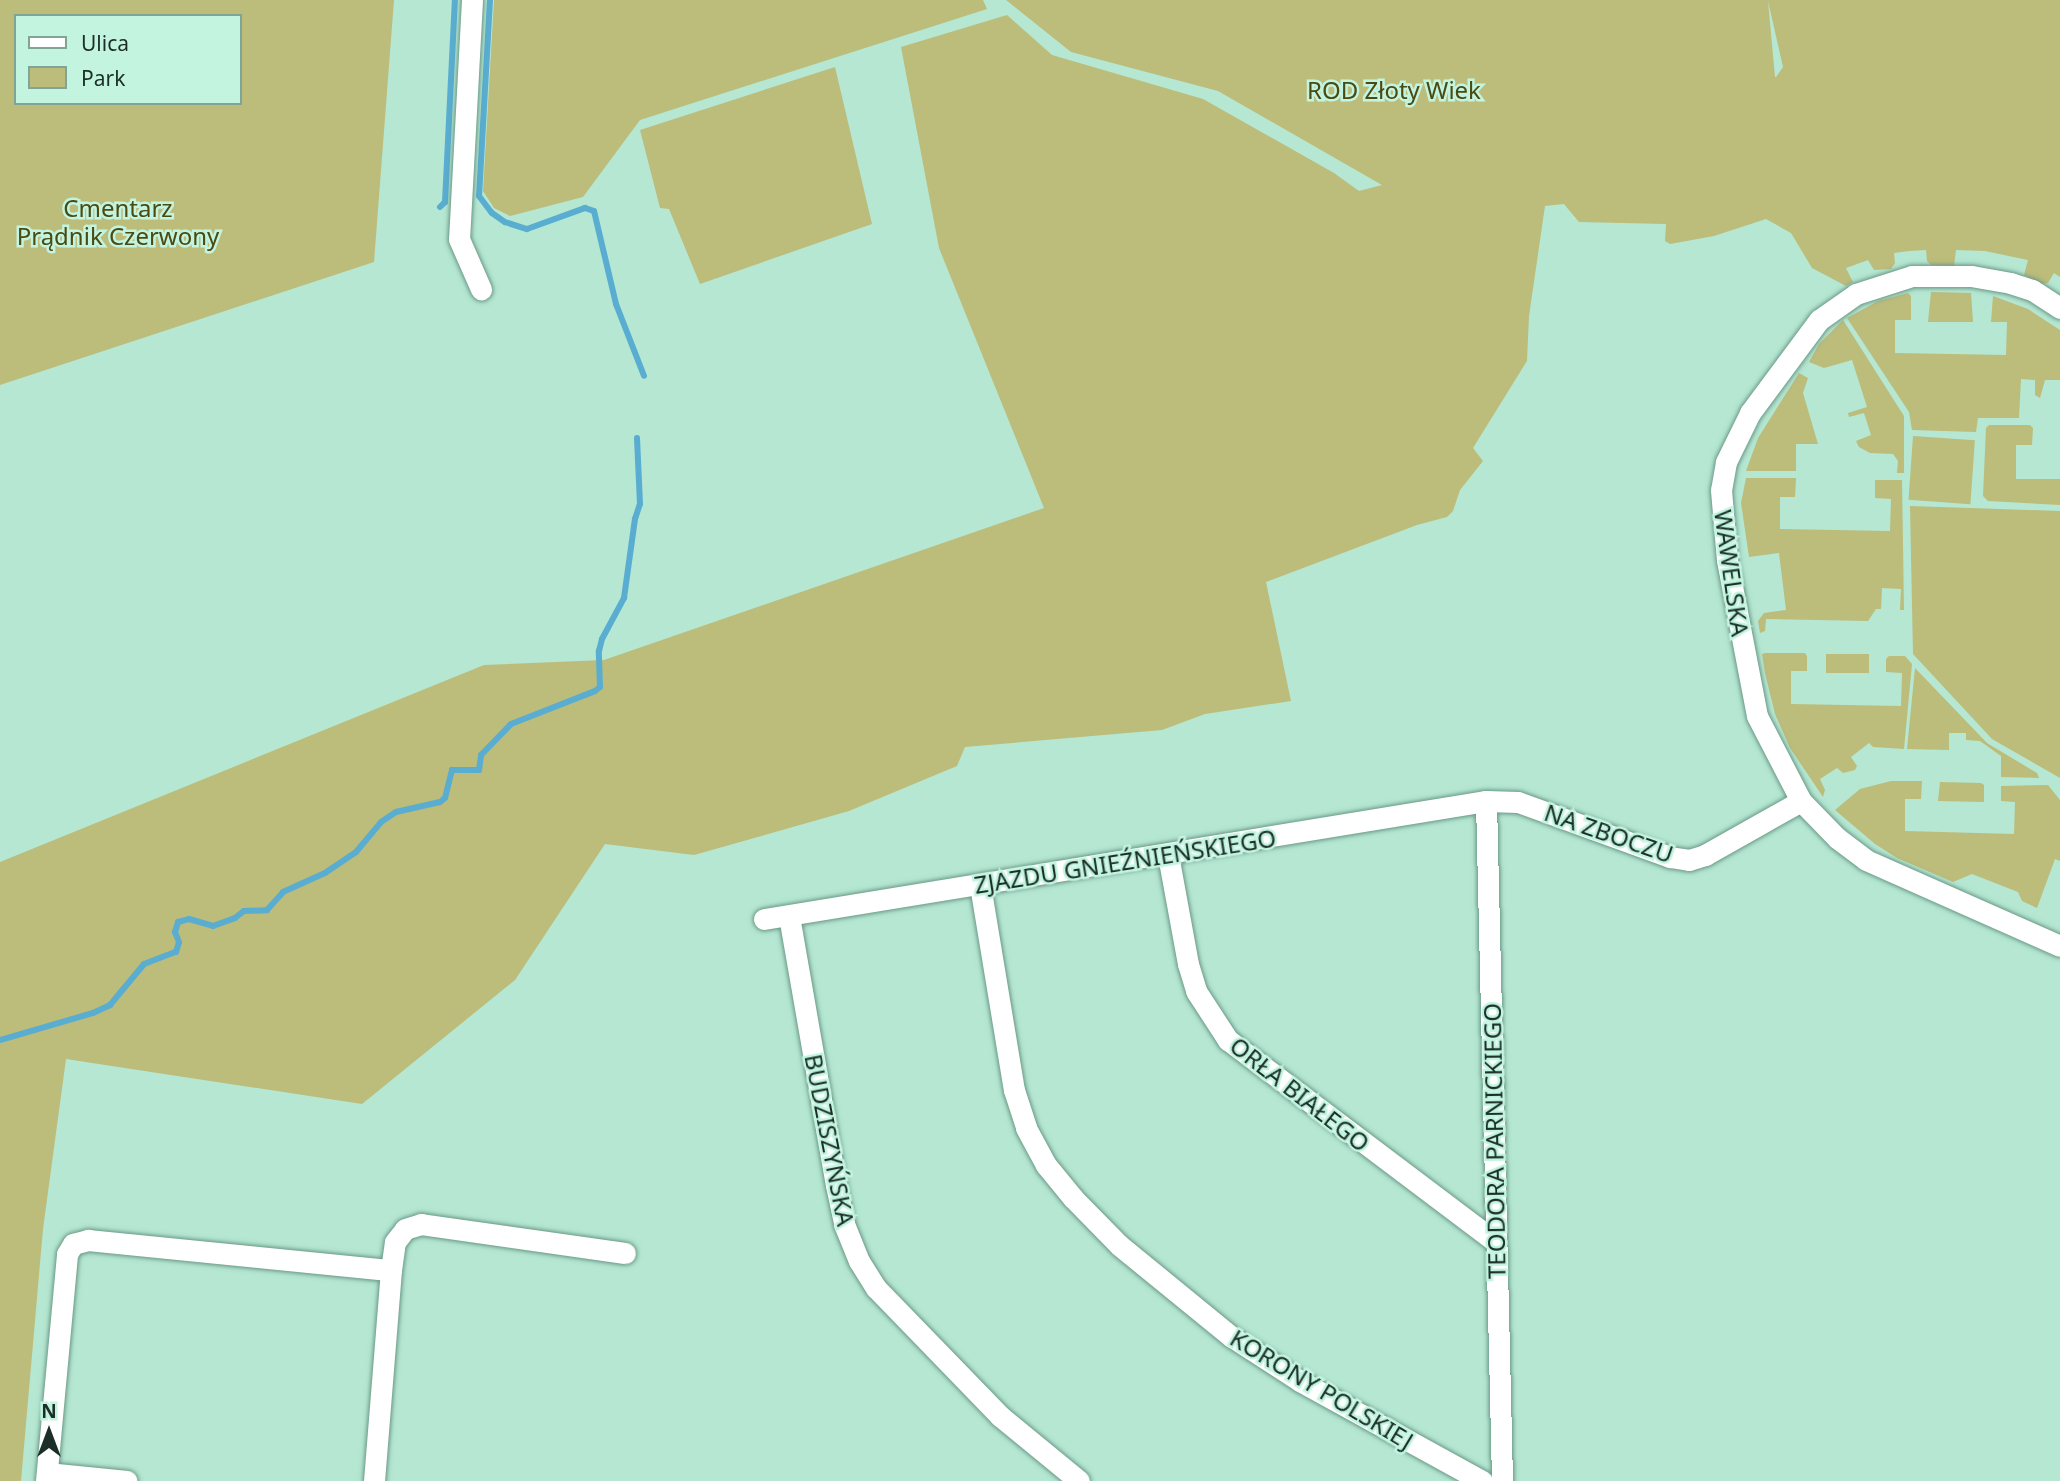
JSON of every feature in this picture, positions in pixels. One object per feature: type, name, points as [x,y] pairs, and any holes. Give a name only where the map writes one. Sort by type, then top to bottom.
[{"type":"street","points":[[472,0],[459,239],[481,289]]},
{"type":"street","name":"WAWELSKA","points":[[2060,308],[2032,290],[1989,278],[1912,276],[1856,294],[1819,320],[1750,413],[1726,462],[1721,516],[1727,560],[1734,581],[1747,676],[1757,716],[1801,801],[1837,838],[1866,860],[2060,946]]},
{"type":"street","name":"NA ZBOCZU","points":[[1486,801],[1518,802],[1670,857],[1689,860],[1705,855],[1801,801]]},
{"type":"street","name":"ZJAZDU GNIEŹNIEŃSKIEGO","points":[[764,919],[980,886],[1486,801]]},
{"type":"street","name":"TEODORA PARNICKIEGO","points":[[1486,801],[1502,1481]]},
{"type":"street","name":"ORŁA BIAŁEGO","points":[[1168,855],[1193,982],[1211,1018],[1228,1040],[1496,1242]]},
{"type":"street","name":"KORONY POLSKIEJ","points":[[980,886],[1014,1090],[1028,1132],[1046,1165],[1066,1190],[1119,1245],[1232,1337],[1300,1381],[1482,1481]]},
{"type":"street","name":"BUDZISZYŃSKA","points":[[789,916],[844,1224],[859,1261],[876,1288],[1000,1416],[1079,1481]]},
{"type":"street","points":[[374,1481],[391,1270],[395,1242],[405,1229],[421,1224],[625,1253]]},
{"type":"street","points":[[127,1481],[47,1477],[67,1254],[73,1244],[88,1240],[391,1270]]},
{"type":"green space","name":"Cmentarz Prądnik Czerwony","points":[[0,0],[394,0],[374,262],[0,385]]},
{"type":"green space","points":[[494,0],[983,0],[987,9],[640,120],[583,197],[510,216],[494,208],[483,191]]},
{"type":"green space","name":"ROD Złoty Wiek","points":[[1006,0],[2060,0],[2060,277],[2054,273],[2048,283],[2041,284],[2024,275],[2028,260],[1985,251],[1956,250],[1954,266],[1931,265],[1927,261],[1926,250],[1894,253],[1895,263],[1891,269],[1874,270],[1868,260],[1846,268],[1853,282],[1846,286],[1812,268],[1791,233],[1766,219],[1714,236],[1670,244],[1665,241],[1666,224],[1579,222],[1564,204],[1545,206],[1529,316],[1527,361],[1473,448],[1483,461],[1460,490],[1453,511],[1447,517],[1417,525],[1266,582],[1291,701],[1205,714],[1162,730],[965,747],[957,766],[849,811],[694,855],[605,844],[515,980],[362,1104],[66,1059],[43,1229],[21,1481],[0,1481],[0,862],[484,665],[604,660],[1044,508],[939,248],[901,47],[1007,15],[1052,55],[1203,99],[1334,173],[1359,191],[1382,185],[1218,91],[1071,52]],"holes":[[[1768,1],[1783,67],[1775,77]]]},
{"type":"green space","points":[[835,67],[872,224],[700,284],[669,209],[660,208],[640,130]]},
{"type":"green space","points":[[1931,292],[1971,293],[1973,322],[1928,322]]},
{"type":"green space","points":[[1908,293],[1911,296],[1911,320],[1895,320],[1895,353],[2006,355],[2007,322],[1991,322],[1993,296],[2028,309],[2060,330],[2060,380],[2045,380],[2040,398],[2035,395],[2035,380],[2021,379],[2019,418],[1978,418],[1976,432],[1912,430],[1909,412],[1847,318],[1878,301]]},
{"type":"green space","points":[[1843,320],[1904,416],[1904,473],[1897,473],[1898,461],[1893,454],[1870,453],[1859,447],[1856,441],[1871,435],[1864,413],[1849,417],[1848,413],[1867,407],[1852,360],[1824,368],[1809,362],[1819,344]]},
{"type":"green space","points":[[1799,373],[1808,378],[1803,393],[1818,444],[1796,444],[1796,471],[1746,471],[1758,438]]},
{"type":"green space","points":[[1989,425],[2030,425],[2033,428],[2032,445],[2016,445],[2016,479],[2060,479],[2060,505],[1988,501],[1983,496],[1986,428]]},
{"type":"green space","points":[[1913,436],[1975,440],[1970,504],[1909,500]]},
{"type":"green space","points":[[1746,478],[1796,478],[1795,497],[1780,497],[1780,529],[1890,531],[1891,499],[1875,498],[1875,480],[1902,480],[1904,610],[1900,610],[1901,589],[1882,588],[1881,609],[1876,609],[1868,621],[1766,619],[1765,631],[1760,633],[1758,621],[1764,613],[1786,610],[1779,553],[1749,557],[1741,503]]},
{"type":"green space","points":[[1910,506],[2060,511],[2060,778],[1992,739],[1913,654]]},
{"type":"green space","points":[[1805,653],[1807,656],[1807,671],[1791,671],[1791,704],[1901,706],[1902,673],[1886,672],[1886,659],[1889,656],[1905,656],[1912,664],[1904,749],[1873,747],[1869,743],[1851,757],[1857,766],[1855,770],[1843,773],[1837,768],[1820,779],[1825,790],[1823,797],[1790,748],[1775,714],[1765,673],[1762,654]]},
{"type":"green space","points":[[1826,654],[1869,654],[1869,673],[1826,673]]},
{"type":"green space","points":[[1915,668],[1987,743],[2037,773],[2039,778],[2001,777],[2001,756],[1980,741],[1966,740],[1966,733],[1949,733],[1949,750],[1907,749]]},
{"type":"green space","points":[[1891,781],[1922,781],[1921,799],[1905,799],[1905,831],[2014,834],[2015,802],[2001,801],[2001,786],[2048,785],[2060,800],[2060,861],[2055,859],[2037,908],[2022,901],[2018,892],[1972,874],[1953,882],[1897,858],[1875,844],[1835,810],[1860,789]]},
{"type":"green space","points":[[1940,782],[1981,783],[1984,785],[1984,802],[1938,801]]},
{"type":"waterway","points":[[440,207],[445,202],[455,0]]},
{"type":"waterway","points":[[490,0],[479,196],[492,213],[505,222],[527,229],[585,208],[594,211],[616,304],[644,376]]},
{"type":"waterway","points":[[0,1040],[93,1013],[110,1005],[144,964],[176,952],[179,942],[175,932],[178,922],[189,919],[213,926],[235,918],[244,911],[267,910],[283,892],[325,873],[356,852],[381,822],[396,812],[440,802],[445,798],[452,770],[479,770],[481,755],[511,724],[600,687],[599,651],[602,639],[624,598],[635,519],[640,504],[637,438]]}]
